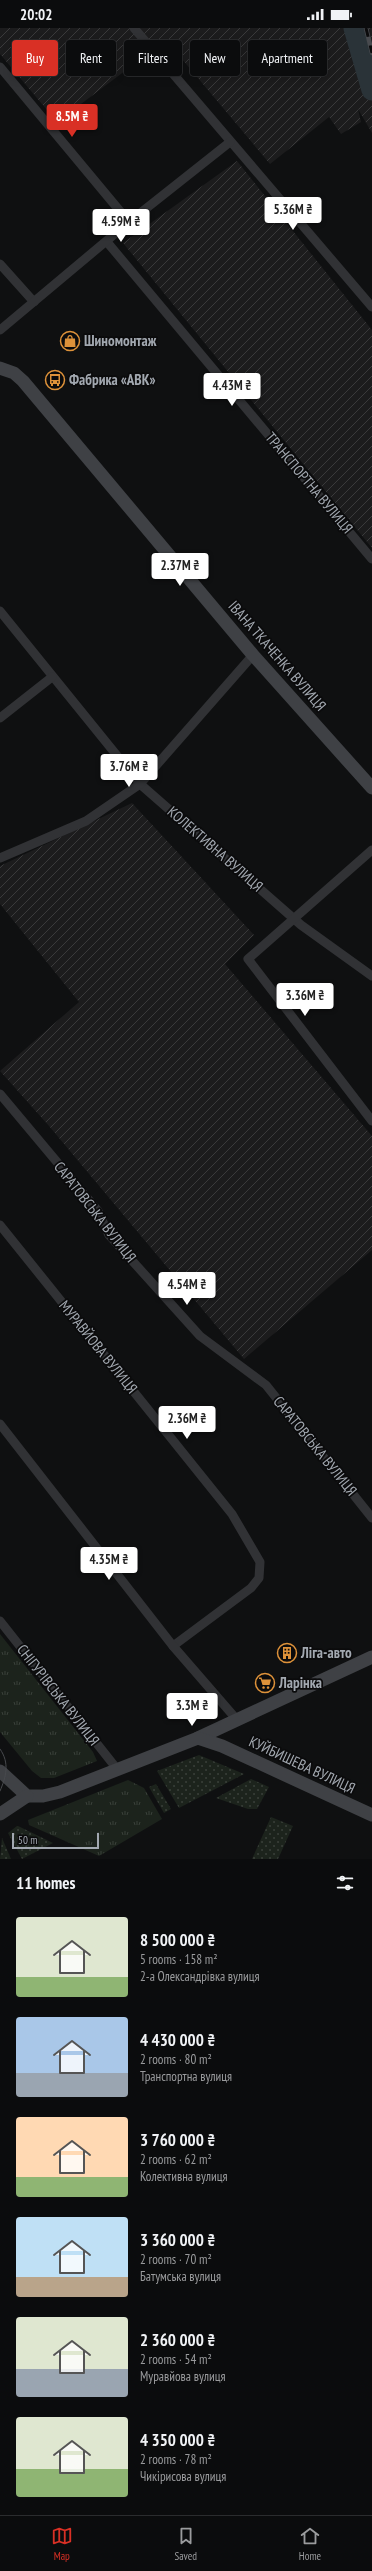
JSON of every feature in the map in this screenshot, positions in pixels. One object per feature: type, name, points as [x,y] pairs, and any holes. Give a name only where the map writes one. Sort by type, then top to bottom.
[{"type":"main road","name":"ІВАНА ТКАЧЕНКА ВУЛИЦЯ","points":[[0,368],[14,373],[23,381],[253,655],[372,788]]},
{"type":"main road","points":[[0,1814],[27,1796],[43,1796],[60,1792],[198,1738],[238,1721],[372,1657]]},
{"type":"main road","name":"КУЙБИШЕВА ВУЛИЦЯ","points":[[198,1738],[222,1746],[372,1815]]},
{"type":"main road","points":[[0,1772],[27,1796]]},
{"type":"street","points":[[134,28],[372,307]]},
{"type":"street","points":[[0,67],[129,222]]},
{"type":"street","points":[[0,330],[107,242],[129,222],[230,142]]},
{"type":"street","name":"ТРАНСПОРТНА ВУЛИЦЯ","points":[[107,242],[372,559]]},
{"type":"street","points":[[0,264],[34,302]]},
{"type":"street","name":"КОЛЕКТИВНА ВУЛИЦЯ","points":[[0,611],[140,784],[294,919],[372,976]]},
{"type":"street","points":[[0,858],[86,821],[140,784],[253,655]]},
{"type":"street","points":[[0,718],[52,677]]},
{"type":"street","points":[[372,850],[248,959],[372,1121]]},
{"type":"street","name":"САРАТОВСЬКА ВУЛИЦЯ","points":[[0,1094],[98,1211],[109,1235],[200,1336],[266,1385],[372,1518]]},
{"type":"street","name":"МУРАВЙОВА ВУЛИЦЯ","points":[[0,1225],[232,1514],[260,1562],[259,1578],[251,1588],[173,1646]]},
{"type":"street","points":[[0,1424],[173,1646],[238,1721]]},
{"type":"street","name":"СНІГУРІВСЬКА ВУЛИЦЯ","points":[[0,1621],[117,1769]]},
{"type":"shaded area","points":[[0,28],[372,28],[372,133],[358,109],[361,122],[341,134],[329,117],[270,164],[196,76],[240,76],[240,40],[190,40],[190,69],[182,59],[182,40],[124,40],[124,72],[57,122],[18,76],[58,76],[58,40],[12,40],[12,68],[0,54]]},
{"type":"shaded area","points":[[237,161],[372,330],[372,548],[123,243]]},
{"type":"shaded area","points":[[132,803],[254,935],[225,964],[372,1136],[372,1250],[244,1359],[49,1126],[0,1071],[79,1002],[0,904],[0,866]]},
{"type":"green space","points":[[0,1634],[93,1752],[97,1761],[54,1778],[41,1778],[32,1771],[0,1732]]},
{"type":"green space","points":[[199,1755],[244,1774],[179,1808],[157,1771]]},
{"type":"green space","points":[[251,1779],[269,1787],[257,1809],[248,1809],[216,1798]]},
{"type":"green space","points":[[128,1780],[144,1788],[162,1819],[99,1856],[29,1825],[28,1820]]},
{"type":"green space","points":[[156,1784],[171,1809],[164,1813],[149,1787]]},
{"type":"green space","points":[[271,1817],[293,1826],[278,1859],[252,1859]]},
{"type":"green space","points":[[17,1826],[53,1843],[22,1859],[8,1833]]},
{"type":"green space","points":[[2,1838],[11,1859],[0,1859]]},
{"type":"waterway","points":[[354,28],[372,90]]},
{"type":"tram line","points":[[0,1749],[6,1765],[4,1780],[0,1791]]},
{"type":"railway","points":[[366,28],[372,53]]},
{"type":"place","name":"Шиномонтаж","points":[[70,341]]},
{"type":"place","name":"Фабрика «АВК»","points":[[55,380]]},
{"type":"place","name":"Ліга-авто","points":[[287,1653]]},
{"type":"place","name":"Ларінка","points":[[265,1683]]}]
